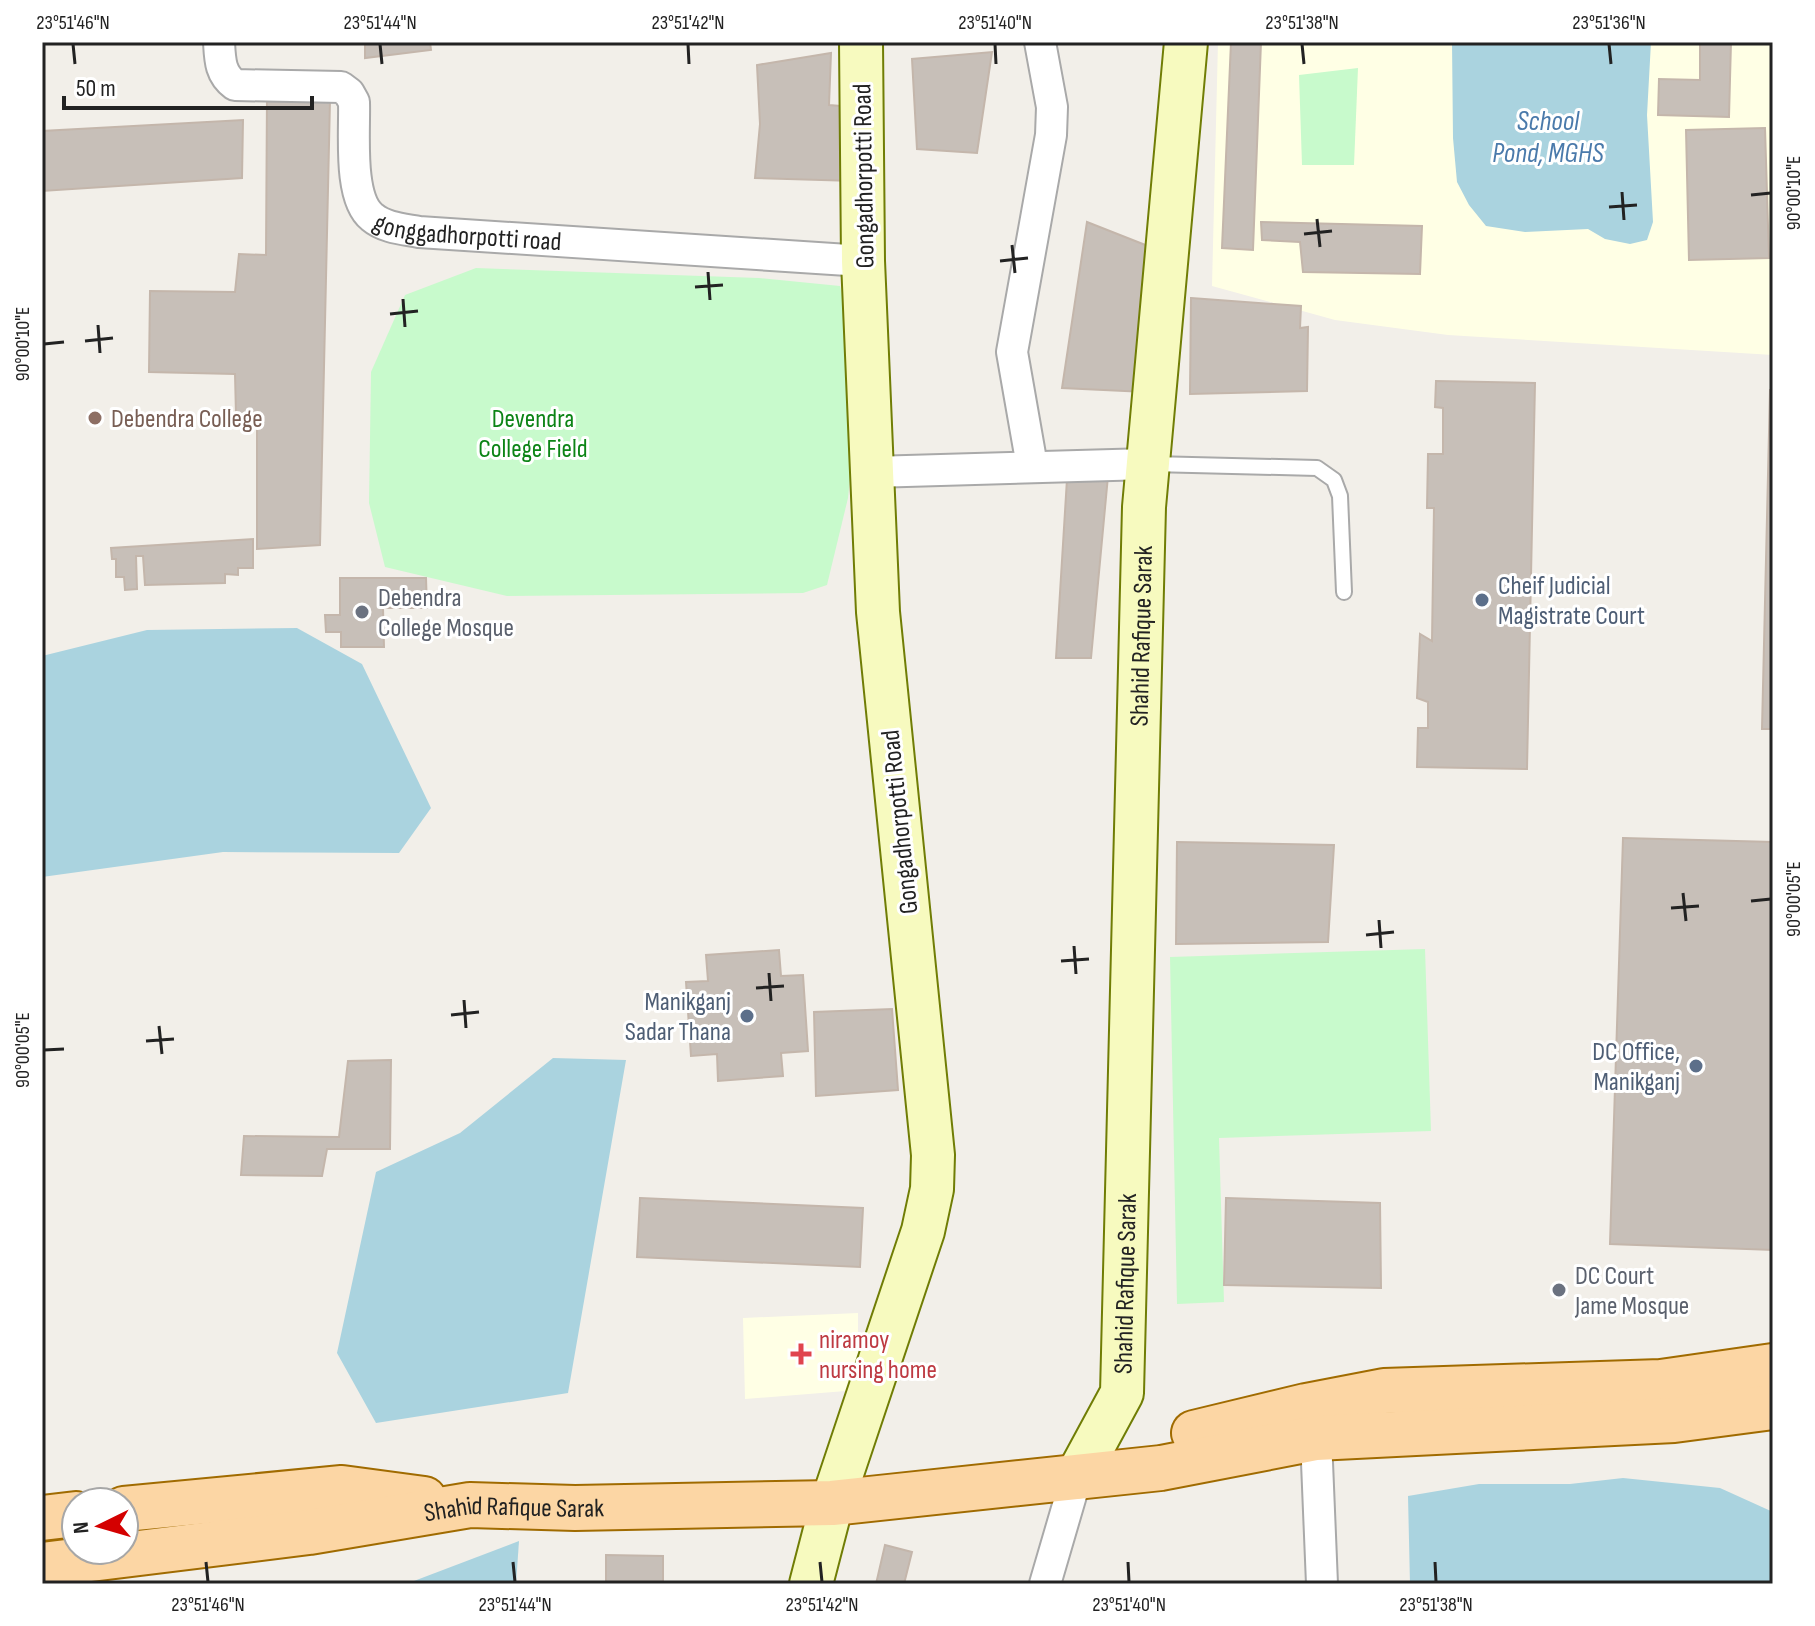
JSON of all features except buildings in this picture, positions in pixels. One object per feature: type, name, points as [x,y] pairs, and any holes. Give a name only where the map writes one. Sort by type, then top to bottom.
[{"type":"main road","points":[[1064,1480],[1154,1443],[1306,1406],[1384,1391],[1661,1382],[1773,1366]]},
{"type":"main road","points":[[1064,1480],[1161,1468],[1316,1438],[1674,1420],[1773,1407]]},
{"type":"main road","name":"Shahid Rafique Sarak","points":[[42,1565],[309,1532],[470,1505],[575,1508],[850,1500],[1064,1480]]},
{"type":"main road","points":[[140,1507],[342,1488],[470,1505]]},
{"type":"street","name":"gonggadhorpotti road","points":[[219,42],[220,65],[225,78],[235,85],[341,87],[349,93],[354,102],[359,201],[370,216],[389,227],[419,232],[863,261]]},
{"type":"street","name":"Gongadhorpotti Road","points":[[811,1584],[850,1500],[932,1189],[933,1155],[878,612],[884,471],[863,261],[861,42]]},
{"type":"street","points":[[1023,466],[1012,352],[1051,135],[1052,107],[1040,42]]},
{"type":"street","name":"Shahid Rafique Sarak","points":[[1064,1480],[1122,1393],[1144,507],[1186,42]]},
{"type":"street","points":[[884,471],[1148,464]]},
{"type":"street","points":[[1316,1438],[1322,1584]]},
{"type":"street","points":[[1045,1584],[1064,1480]]},
{"type":"lane","points":[[1148,464],[1317,468],[1334,480],[1340,496],[1344,592]]},
{"type":"shaded area","points":[[1218,42],[1773,42],[1773,355],[1448,335],[1335,320],[1212,286]]},
{"type":"shaded area","name":"niramoy nursing home","points":[[858,1313],[858,1390],[745,1399],[743,1318]]},
{"type":"green space","points":[[1358,68],[1354,165],[1302,165],[1299,75]]},
{"type":"green space","name":"Devendra College Field","points":[[476,268],[759,278],[840,286],[860,377],[848,498],[827,585],[803,593],[507,596],[385,567],[369,503],[371,372],[405,295]]},
{"type":"green space","points":[[1425,949],[1431,1131],[1219,1138],[1224,1302],[1177,1304],[1170,957]]},
{"type":"water","name":"School Pond, MGHS","points":[[1452,42],[1651,42],[1647,115],[1653,222],[1647,240],[1630,244],[1605,239],[1588,229],[1525,232],[1486,226],[1469,205],[1457,182],[1453,138]]},
{"type":"water","points":[[297,628],[362,664],[431,808],[399,853],[223,852],[42,877],[42,656],[147,630]]},
{"type":"water","points":[[553,1058],[626,1060],[568,1393],[376,1423],[337,1353],[376,1172],[460,1133]]},
{"type":"water","points":[[1623,1478],[1720,1488],[1773,1512],[1773,1584],[1410,1584],[1408,1496],[1479,1484],[1570,1484]]},
{"type":"water","points":[[519,1541],[516,1584],[406,1584]]},
{"type":"place","name":"Debendra College","points":[[95,418]]},
{"type":"place","name":"Cheif Judicial Magistrate Court","points":[[1482,600]]},
{"type":"place","name":"Debendra College Mosque","points":[[362,612]]},
{"type":"place","name":"Manikganj Sadar Thana","points":[[747,1016]]},
{"type":"place","name":"DC Office, Manikganj","points":[[1696,1066]]},
{"type":"place","name":"DC Court Jame Mosque","points":[[1559,1290]]},
{"type":"place","name":"niramoy nursing home","points":[[801,1354]]}]
